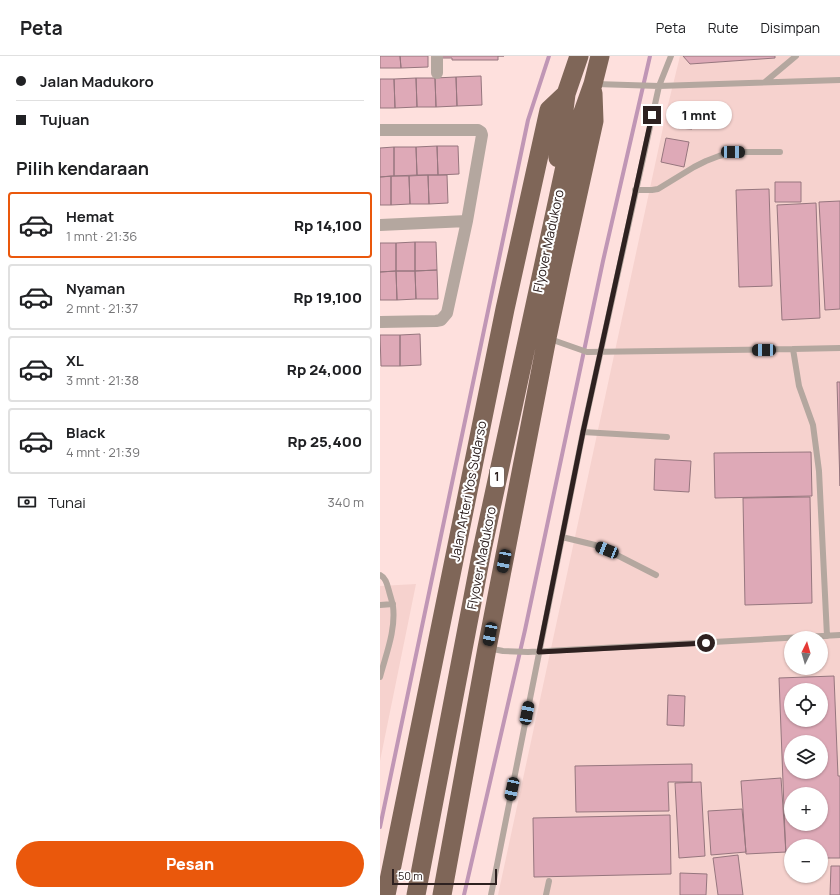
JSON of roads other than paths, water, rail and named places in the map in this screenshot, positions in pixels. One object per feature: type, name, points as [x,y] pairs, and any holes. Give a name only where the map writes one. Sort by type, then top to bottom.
[{"type":"highway","name":"1","points":[[566,94],[579,56]]},
{"type":"highway","name":"1","points":[[600,56],[601,84]]},
{"type":"highway","name":"Flyover Madukoro","points":[[407,895],[415,875],[482,550],[566,157],[601,84]]},
{"type":"highway","points":[[442,895],[495,649],[552,339],[561,271],[601,84]]},
{"type":"highway","name":"Flyover Madukoro","points":[[416,895],[415,875],[474,548],[558,155],[566,94]]},
{"type":"highway","name":"Jalan Arteri Yos Sudarso","points":[[386,895],[506,301],[549,110],[566,94]]},
{"type":"street","points":[[437,56],[437,73]]},
{"type":"street","points":[[380,130],[478,130],[482,135],[467,221],[448,309],[444,317],[441,320],[436,321],[380,322]]},
{"type":"street","points":[[380,225],[467,221]]},
{"type":"lane","points":[[491,895],[600,352],[659,86],[671,56]]},
{"type":"lane","points":[[765,82],[796,56]]},
{"type":"lane","points":[[601,84],[659,86],[840,80]]},
{"type":"lane","points":[[635,190],[658,189],[706,161],[733,152],[780,152]]},
{"type":"lane","points":[[552,339],[587,352],[840,348]]},
{"type":"lane","points":[[793,349],[799,386],[813,425],[818,463],[827,631]]},
{"type":"lane","points":[[583,432],[667,437]]},
{"type":"lane","points":[[562,537],[595,545],[656,575]]},
{"type":"lane","points":[[380,575],[383,576],[386,581],[393,604],[392,632],[380,677]]},
{"type":"lane","points":[[380,605],[393,604]]},
{"type":"lane","points":[[828,636],[840,635]]},
{"type":"lane","points":[[495,649],[539,652],[784,638]]},
{"type":"lane","points":[[546,895],[549,881]]},
{"type":"waterway","points":[[380,827],[528,120],[549,56]]},
{"type":"waterway","points":[[464,895],[525,630],[603,261],[650,56]]}]
